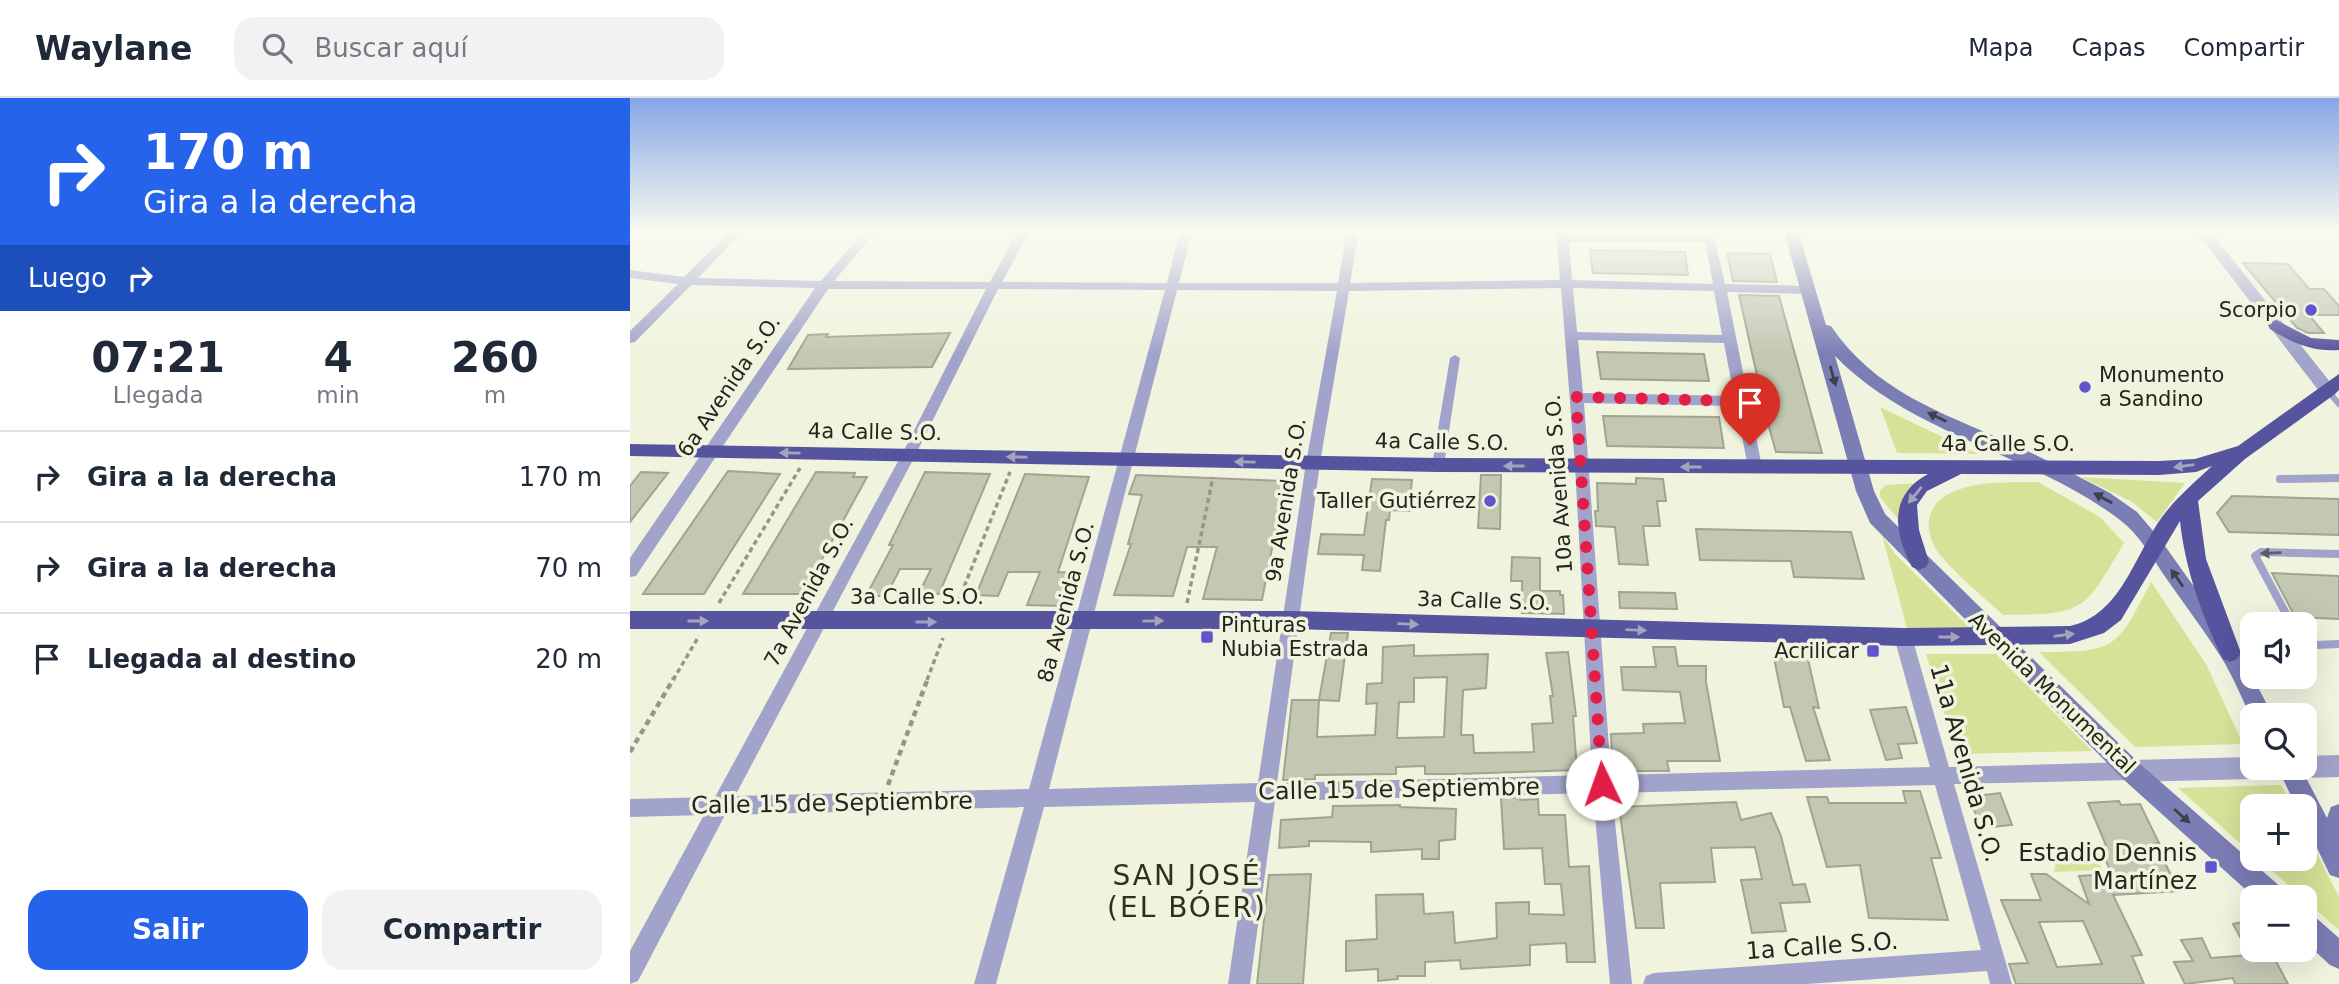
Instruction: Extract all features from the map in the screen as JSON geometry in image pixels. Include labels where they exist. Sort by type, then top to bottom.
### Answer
[{"type":"highway","points":[[2276,325],[2296,339],[2313,345],[2339,345]]},
{"type":"highway","points":[[2249,447],[2335,392]]},
{"type":"highway","name":"4a Calle S.O.","points":[[630,450],[1438,466],[2172,468],[2204,462],[2249,447]]},
{"type":"highway","name":"3a Calle S.O.","points":[[630,620],[1291,620],[1903,637],[2058,637],[2083,632],[2102,624],[2118,607],[2153,544],[2189,499],[2249,447]]},
{"type":"highway","points":[[1919,562],[1906,526],[1906,509],[1910,498],[1929,481],[1975,467]]},
{"type":"highway","points":[[2189,499],[2188,524],[2193,551],[2230,653]]},
{"type":"main road","name":"Avenida Monumental","points":[[1804,272],[1872,510],[1919,562],[2131,771],[2259,885]]},
{"type":"main road","points":[[1814,310],[1827,334],[1848,360],[1880,386],[1917,407],[2043,466],[2113,503],[2130,517],[2153,544],[2230,653],[2255,703]]},
{"type":"main road","points":[[2295,780],[2339,866]]},
{"type":"main road","points":[[2339,815],[2339,840]]},
{"type":"main road","points":[[2317,936],[2339,956]]},
{"type":"street","points":[[630,339],[694,272]]},
{"type":"street","name":"6a Avenida S.O.","points":[[630,571],[835,272]]},
{"type":"street","name":"7a Avenida S.O.","points":[[630,973],[908,456],[1001,272]]},
{"type":"street","name":"8a Avenida S.O.","points":[[985,984],[1084,622],[1175,272]]},
{"type":"street","name":"9a Avenida S.O.","points":[[1239,984],[1313,463],[1346,272]]},
{"type":"street","name":"10a Avenida S.O.","points":[[1564,272],[1582,466],[1602,784],[1621,984]]},
{"type":"street","points":[[1717,272],[1755,467]]},
{"type":"street","points":[[2235,272],[2276,325],[2335,392]]},
{"type":"street","points":[[630,274],[685,281],[824,285],[1565,284],[1809,290]]},
{"type":"street","points":[[1570,336],[1729,339]]},
{"type":"street","points":[[1438,466],[1455,358]]},
{"type":"street","points":[[1576,397],[1741,401]]},
{"type":"street","name":"11a Avenida S.O.","points":[[1903,637],[2001,984]]},
{"type":"street","points":[[2317,767],[2339,766]]},
{"type":"street","name":"Calle 15 de Septiembre","points":[[630,808],[2240,768]]},
{"type":"street","name":"1a Calle S.O.","points":[[1654,984],[1994,960]]},
{"type":"lane","points":[[2280,479],[2339,478]]},
{"type":"lane","points":[[2285,612],[2255,555],[2261,552],[2339,554]]},
{"type":"lane","points":[[2317,645],[2339,644]]},
{"type":"path","points":[[630,752],[809,454]]},
{"type":"path","points":[[882,802],[1016,457]]},
{"type":"path","points":[[1183,621],[1216,461]]},
{"type":"green space","points":[[1880,407],[1978,454],[1897,453]]},
{"type":"green space","points":[[2081,477],[2185,483],[2157,522],[2132,502]]},
{"type":"green space","points":[[2038,482],[2100,517],[2124,543],[2099,584],[2079,605],[2051,613],[2003,615],[1940,555],[1931,539],[1929,520],[1934,506],[1944,496],[1958,490],[1992,483]]},
{"type":"green space","points":[[1919,483],[1905,495],[1901,511],[1902,524],[1880,497],[1880,490],[1886,485]]},
{"type":"green space","points":[[1882,535],[1895,554],[1970,628],[1907,628]]},
{"type":"green space","points":[[2151,582],[2206,664],[2240,738],[2240,744],[2135,747],[2039,652],[2099,648],[2121,634]]},
{"type":"green space","points":[[1926,654],[1996,654],[2092,751],[1956,754]]},
{"type":"green space","points":[[2281,785],[2286,794],[2240,794],[2240,843],[2178,788]]},
{"type":"green space","points":[[2058,848],[2075,848],[2098,859],[2102,870],[2054,872]]},
{"type":"green space","points":[[2317,854],[2339,897],[2339,930],[2317,910],[2317,885],[2288,885],[2273,871],[2317,871]]},
{"type":"building","points":[[1688,272],[1688,275],[1593,273]]},
{"type":"building","points":[[1731,272],[1775,272],[1777,282],[1733,281]]},
{"type":"building","name":"Scorpio","points":[[2251,272],[2295,272],[2309,289],[2324,289],[2339,306],[2339,315],[2309,315],[2324,333],[2308,333],[2297,328]]},
{"type":"building","points":[[1739,295],[1779,296],[1822,453],[1776,452]]},
{"type":"building","points":[[950,333],[932,367],[788,369],[808,335],[828,334],[826,337]]},
{"type":"building","points":[[1597,352],[1704,354],[1709,381],[1601,379]]},
{"type":"building","points":[[1603,416],[1719,417],[1724,448],[1607,446]]},
{"type":"building","points":[[728,471],[780,474],[704,594],[643,594]]},
{"type":"building","points":[[641,472],[668,473],[630,522],[630,486]]},
{"type":"building","points":[[816,472],[855,473],[853,477],[867,477],[803,594],[743,594]]},
{"type":"building","points":[[925,472],[990,474],[939,594],[919,593],[931,569],[900,569],[886,596],[866,596],[893,545],[889,545]]},
{"type":"building","points":[[1025,474],[1089,477],[1058,572],[1074,573],[1062,606],[1027,605],[1040,572],[1008,572],[998,596],[976,595]]},
{"type":"building","points":[[1136,475],[1285,481],[1262,600],[1203,599],[1217,547],[1187,547],[1173,596],[1114,595],[1131,544],[1128,544],[1142,495],[1129,494]]},
{"type":"building","name":"Taller Gutiérrez","points":[[1481,475],[1501,475],[1500,529],[1478,528]]},
{"type":"building","points":[[1636,478],[1663,479],[1666,501],[1657,501],[1660,526],[1643,526],[1648,565],[1619,564],[1615,527],[1596,526],[1597,483],[1636,484]]},
{"type":"building","points":[[1372,479],[1412,480],[1409,511],[1390,510],[1389,520],[1386,520],[1380,571],[1362,570],[1364,555],[1318,554],[1321,534],[1364,535]]},
{"type":"building","points":[[2232,496],[2339,499],[2339,535],[2229,532],[2217,513]]},
{"type":"building","points":[[1696,529],[1851,532],[1864,579],[1794,577],[1791,561],[1700,560]]},
{"type":"building","points":[[1512,557],[1540,558],[1540,591],[1560,591],[1560,595],[1563,595],[1564,614],[1522,613],[1522,581],[1511,581]]},
{"type":"building","points":[[2272,573],[2339,576],[2339,619],[2317,618],[2317,612],[2292,612]]},
{"type":"building","points":[[1619,592],[1675,593],[1677,609],[1620,608]]},
{"type":"building","points":[[1331,633],[1348,633],[1339,701],[1319,700]]},
{"type":"building","points":[[1414,645],[1414,656],[1488,654],[1486,688],[1463,690],[1461,735],[1473,735],[1474,753],[1534,752],[1532,724],[1553,723],[1550,696],[1553,696],[1546,653],[1568,652],[1576,716],[1573,716],[1577,770],[1425,774],[1425,766],[1396,767],[1396,774],[1315,775],[1315,779],[1283,780],[1292,700],[1319,700],[1317,737],[1375,735],[1377,703],[1366,704],[1367,684],[1382,683],[1383,647]],"holes":[[[1447,677],[1444,737],[1397,738],[1399,702],[1414,702],[1414,678]]]},
{"type":"building","points":[[1653,647],[1675,647],[1678,666],[1706,666],[1706,682],[1720,761],[1667,761],[1669,771],[1613,771],[1611,734],[1644,733],[1643,724],[1685,723],[1680,692],[1623,690],[1621,667],[1656,667]]},
{"type":"building","points":[[1774,658],[1808,659],[1819,708],[1813,707],[1830,760],[1806,761],[1790,707],[1784,707]]},
{"type":"building","points":[[1906,707],[1917,743],[1898,744],[1902,758],[1886,760],[1870,710]]},
{"type":"building","points":[[1903,791],[1920,791],[1941,858],[1931,858],[1948,920],[1869,918],[1860,865],[1827,867],[1807,797],[1827,797],[1829,803],[1906,803]]},
{"type":"building","points":[[2000,793],[2012,825],[1982,828],[1968,797]]},
{"type":"building","points":[[1520,797],[1520,800],[1538,799],[1539,815],[1565,815],[1569,867],[1589,866],[1595,962],[1567,962],[1566,943],[1530,945],[1530,965],[1461,969],[1460,960],[1425,962],[1425,976],[1397,976],[1398,979],[1378,981],[1378,969],[1346,971],[1346,941],[1377,939],[1376,895],[1423,894],[1424,914],[1453,912],[1455,943],[1497,938],[1496,903],[1529,902],[1529,914],[1564,915],[1561,884],[1545,884],[1542,848],[1504,849],[1501,798]]},
{"type":"building","points":[[2119,801],[2121,805],[2140,804],[2159,843],[2155,843],[2179,891],[2113,895],[2142,955],[2132,956],[2144,984],[2016,984],[2009,964],[2028,963],[2001,900],[2041,900],[2031,874],[2046,874],[2089,904],[2079,876],[2112,874],[2099,846],[2106,845],[2088,803]],"holes":[[[2083,921],[2102,964],[2057,967],[2039,922]]]},
{"type":"building","points":[[1736,802],[1741,820],[1771,813],[1781,836],[1793,885],[1805,884],[1810,902],[1780,903],[1786,931],[1752,933],[1741,880],[1762,879],[1755,847],[1711,848],[1715,882],[1660,883],[1664,928],[1636,928],[1619,807]]},
{"type":"building","points":[[1400,805],[1456,809],[1455,839],[1439,841],[1439,859],[1422,859],[1422,849],[1371,852],[1371,842],[1309,841],[1309,846],[1279,848],[1281,820],[1332,817],[1333,806]]},
{"type":"building","points":[[1311,874],[1303,984],[1257,984],[1269,875]]},
{"type":"building","points":[[2240,923],[2240,937],[2233,924]]},
{"type":"building","points":[[2202,938],[2211,958],[2240,956],[2240,962],[2276,962],[2288,984],[2235,984],[2233,978],[2185,984],[2174,962],[2193,961],[2181,940]]},
{"type":"place","name":"Scorpio","points":[[2311,310]]},
{"type":"place","name":"Monumento a Sandino","points":[[2085,387]]},
{"type":"place","name":"Taller Gutiérrez","points":[[1490,501]]},
{"type":"place","name":"Pinturas Nubia Estrada","points":[[1207,637]]},
{"type":"place","name":"Acrilicar","points":[[1873,651]]},
{"type":"place","name":"Estadio Dennis Martínez","points":[[2211,867]]},
{"type":"district","name":"SAN JOSÉ (EL BÓER)","points":[[1187,891]]},
{"type":"route","points":[[1602,784],[1576,397],[1741,401],[1750,445]]}]
